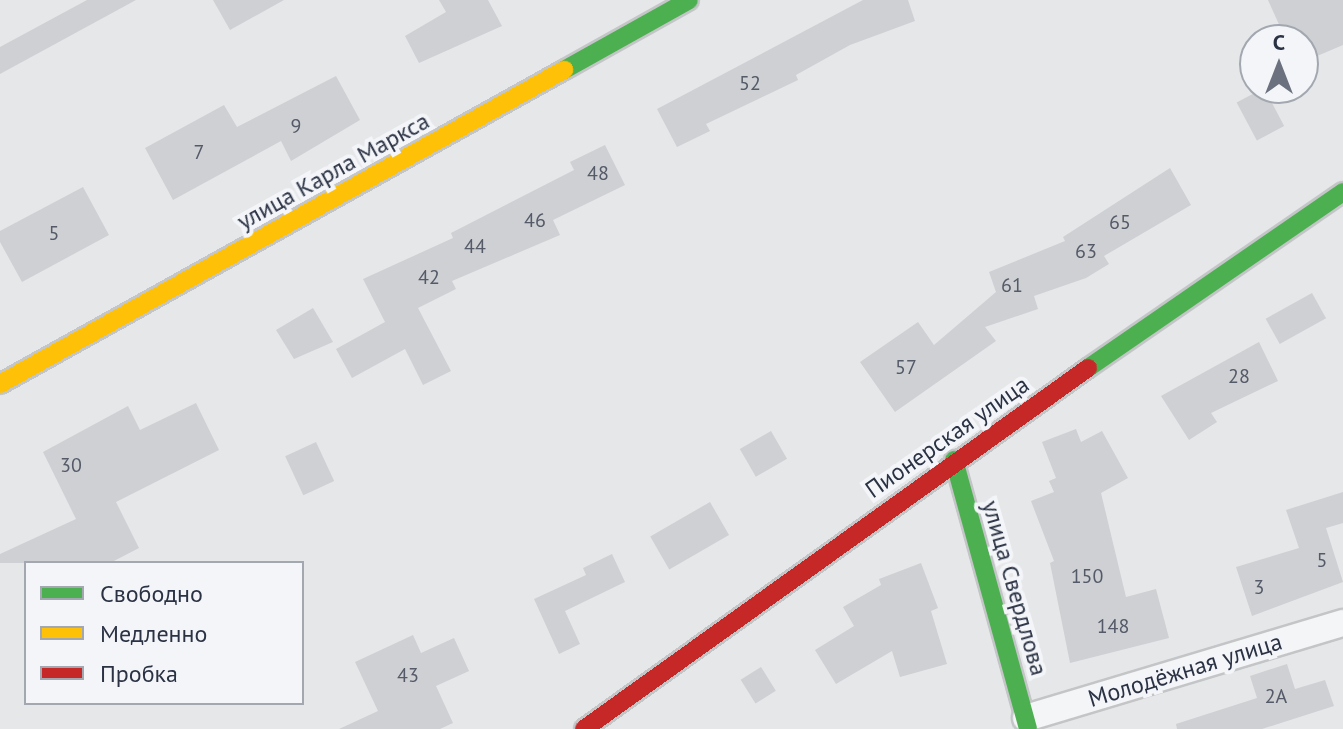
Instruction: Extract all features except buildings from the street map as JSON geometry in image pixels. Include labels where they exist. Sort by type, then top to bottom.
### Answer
[{"type":"street","name":"улица Карла Маркса","points":[[0,384],[689,0]]},
{"type":"street","name":"Пионерская улица","points":[[584,729],[954,460],[1343,192]]},
{"type":"street","name":"улица Свердлова","points":[[954,460],[1027,723]]},
{"type":"street","name":"Молодёжная улица","points":[[1027,723],[1343,623]]},
{"type":"traffic: fast","points":[[564,70],[689,0]]},
{"type":"traffic: fast","points":[[1088,368],[1343,192]]},
{"type":"traffic: fast","points":[[954,460],[1028,729]]},
{"type":"traffic: slow","points":[[0,384],[564,70]]},
{"type":"traffic: jam","points":[[584,729],[1088,368]]}]
